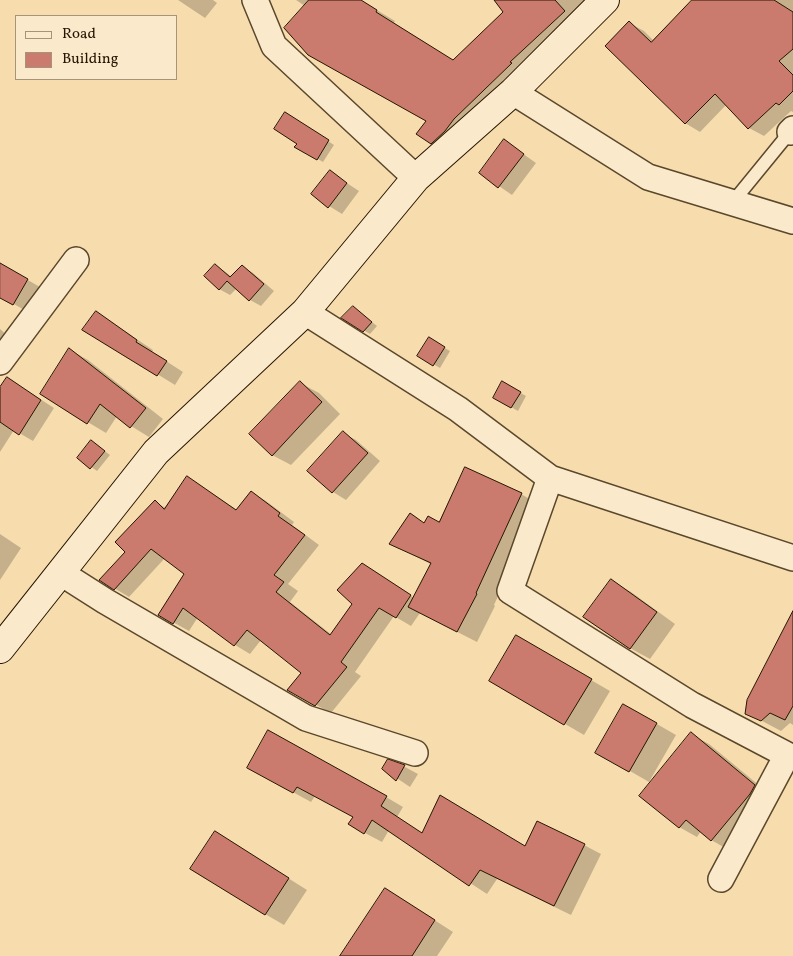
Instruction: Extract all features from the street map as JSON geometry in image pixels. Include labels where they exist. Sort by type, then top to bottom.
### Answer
[{"type":"street","points":[[255,0],[274,46],[416,178]]},
{"type":"street","points":[[0,649],[156,452],[306,312],[416,178],[513,92],[605,0]]},
{"type":"street","points":[[513,92],[648,177],[793,221]]},
{"type":"street","points":[[0,362],[76,260]]},
{"type":"street","points":[[306,312],[458,410],[550,478],[793,558]]},
{"type":"street","points":[[550,478],[510,592],[692,705],[790,756],[721,879]]},
{"type":"street","points":[[61,574],[306,718],[415,752]]},
{"type":"lane","points":[[732,203],[792,130]]},
{"type":"building","points":[[309,0],[361,0],[377,10],[376,12],[453,60],[503,12],[494,0],[555,0],[565,11],[510,62],[512,63],[431,144],[416,134],[426,121],[308,55],[284,28]]},
{"type":"building","points":[[692,0],[774,0],[793,12],[793,49],[779,61],[793,75],[793,91],[779,105],[776,103],[748,129],[715,94],[685,124],[605,46],[629,21],[651,42]]},
{"type":"building","points":[[285,112],[329,140],[317,160],[294,147],[297,144],[274,129]]},
{"type":"building","points":[[504,139],[524,154],[498,188],[479,173]]},
{"type":"building","points":[[330,170],[347,183],[328,208],[311,194]]},
{"type":"building","points":[[0,263],[28,279],[13,305],[0,298]]},
{"type":"building","points":[[215,264],[230,277],[242,265],[264,284],[249,301],[227,281],[219,290],[204,276]]},
{"type":"building","points":[[353,306],[372,322],[363,332],[341,318]]},
{"type":"building","points":[[96,311],[137,340],[136,342],[167,361],[157,376],[82,330]]},
{"type":"building","points":[[429,337],[445,347],[433,366],[417,356]]},
{"type":"building","points":[[69,348],[146,408],[130,428],[100,404],[87,424],[40,394]]},
{"type":"building","points":[[7,377],[41,400],[19,435],[0,422],[0,387]]},
{"type":"building","points":[[300,381],[322,402],[272,456],[249,434]]},
{"type":"building","points":[[502,381],[521,392],[511,408],[493,398]]},
{"type":"building","points":[[343,431],[368,453],[332,493],[307,471]]},
{"type":"building","points":[[91,440],[105,451],[90,469],[77,458]]},
{"type":"building","points":[[465,467],[522,493],[477,594],[457,632],[408,607],[431,563],[389,544],[410,513],[424,523],[428,516],[439,522]]},
{"type":"building","points":[[187,476],[236,510],[251,491],[280,513],[278,516],[305,535],[274,575],[284,582],[276,592],[330,635],[352,604],[337,590],[362,563],[411,595],[396,618],[379,608],[341,662],[347,667],[315,706],[287,690],[301,673],[247,630],[234,646],[183,608],[173,624],[158,615],[184,574],[151,549],[114,590],[99,580],[125,552],[115,542],[155,500],[164,509]]},
{"type":"building","points":[[611,579],[657,612],[630,649],[583,617]]},
{"type":"building","points":[[793,611],[793,706],[785,720],[770,713],[761,721],[745,714],[747,700]]},
{"type":"building","points":[[516,635],[592,679],[564,725],[489,681]]},
{"type":"building","points":[[623,704],[657,723],[629,772],[595,753]]},
{"type":"building","points":[[268,730],[387,796],[381,806],[422,833],[440,795],[525,846],[537,821],[585,844],[554,906],[480,870],[469,886],[372,820],[364,834],[348,824],[353,817],[297,787],[293,793],[247,768]]},
{"type":"building","points":[[691,732],[755,785],[750,794],[711,841],[686,820],[679,828],[639,796]]},
{"type":"building","points":[[388,759],[405,765],[396,781],[382,769]]},
{"type":"building","points":[[215,831],[289,878],[265,915],[190,869]]},
{"type":"building","points":[[385,888],[435,920],[412,956],[340,956]]}]
